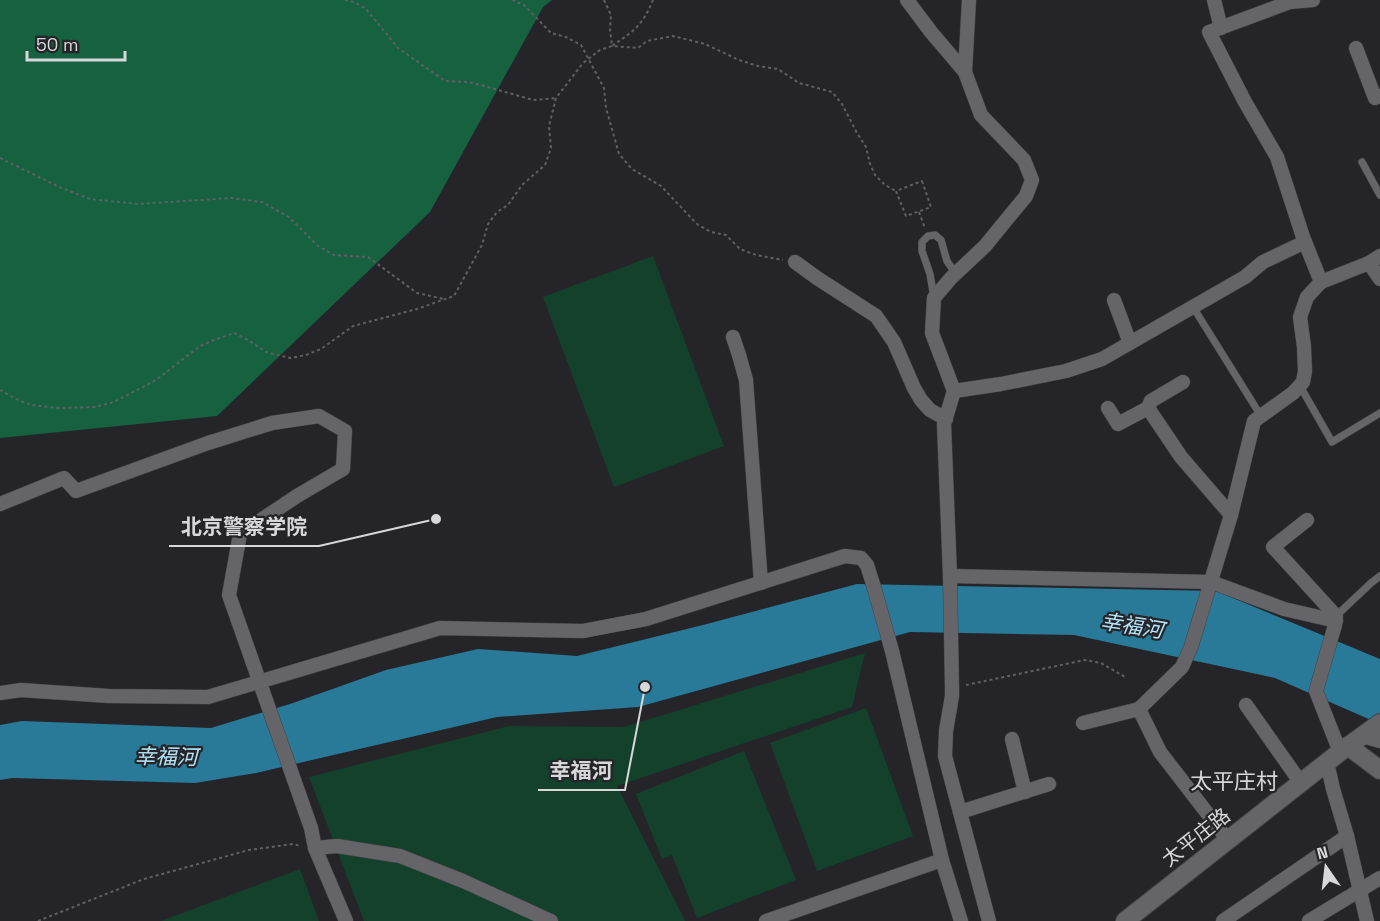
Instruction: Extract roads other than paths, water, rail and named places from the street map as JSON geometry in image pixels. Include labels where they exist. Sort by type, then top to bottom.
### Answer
[{"type":"street","points":[[907,0],[965,72],[981,115],[1024,160],[1032,180],[1026,196],[985,246],[934,298],[932,333],[954,391],[944,424],[952,640],[952,696],[946,731],[945,756],[989,921]]},
{"type":"street","points":[[965,72],[969,0]]},
{"type":"street","points":[[1214,0],[1221,28]]},
{"type":"street","points":[[1313,0],[1290,2],[1209,32],[1277,158],[1321,282]]},
{"type":"street","points":[[1356,48],[1375,98],[1380,96]]},
{"type":"street","points":[[954,391],[1066,371],[1102,359],[1245,277],[1263,262],[1305,242]]},
{"type":"street","points":[[1083,723],[1139,709],[1182,667],[1191,647],[1231,515],[1254,421],[1293,393],[1303,382],[1305,371],[1300,316],[1307,297],[1321,282],[1374,260],[1380,279]]},
{"type":"street","points":[[795,262],[876,316],[894,342],[921,400],[930,410],[946,418]]},
{"type":"street","points":[[1114,300],[1130,343]]},
{"type":"street","points":[[733,337],[746,380],[760,583]]},
{"type":"street","points":[[1108,408],[1118,424],[1148,408],[1151,401],[1184,382]]},
{"type":"street","points":[[1148,408],[1181,457],[1231,515]]},
{"type":"street","points":[[0,504],[64,478],[76,491],[208,443],[272,423],[319,416],[345,431],[343,469],[240,534],[229,595],[311,828],[315,848],[346,921]]},
{"type":"street","points":[[1306,520],[1273,547],[1336,621]]},
{"type":"street","points":[[0,693],[21,690],[109,696],[208,697],[440,628],[583,631],[646,619],[845,556],[861,558],[867,566],[892,651],[942,860],[961,921]]},
{"type":"street","points":[[950,579],[1209,588],[1336,621]]},
{"type":"street","points":[[1336,621],[1316,691],[1380,770]]},
{"type":"street","points":[[1246,705],[1301,783]]},
{"type":"street","points":[[1139,709],[1160,752],[1228,840]]},
{"type":"street","points":[[1012,739],[1024,792]]},
{"type":"street","points":[[1358,741],[1333,789],[1347,836],[1367,921]]},
{"type":"street","name":"太平庄路","points":[[1125,921],[1358,741]]},
{"type":"street","points":[[960,812],[1049,784]]},
{"type":"street","points":[[1223,921],[1240,916],[1347,836]]},
{"type":"street","points":[[315,848],[337,846],[400,856],[463,880],[551,921]]},
{"type":"street","points":[[766,921],[942,860]]},
{"type":"street","points":[[1309,921],[1380,878]]},
{"type":"lane","points":[[1362,162],[1380,195]]},
{"type":"lane","points":[[934,298],[930,274],[922,251],[922,242],[928,236],[935,235],[941,240],[947,261],[956,274]]},
{"type":"lane","points":[[1193,307],[1262,416]]},
{"type":"lane","points":[[1300,386],[1332,442],[1380,413]]},
{"type":"lane","points":[[1336,621],[1380,576]]},
{"type":"water","points":[[857,584],[1216,591],[1380,659],[1380,724],[1275,678],[1074,635],[910,632],[638,707],[497,717],[256,773],[195,783],[12,778],[0,780],[0,725],[22,721],[211,728],[293,703],[386,670],[478,649],[577,656]]},
{"type":"place","name":"北京警察学院","points":[[436,519]]},
{"type":"place","name":"幸福河","points":[[645,687]]},
{"type":"district","name":"太平庄村","points":[[1234,781]]}]
